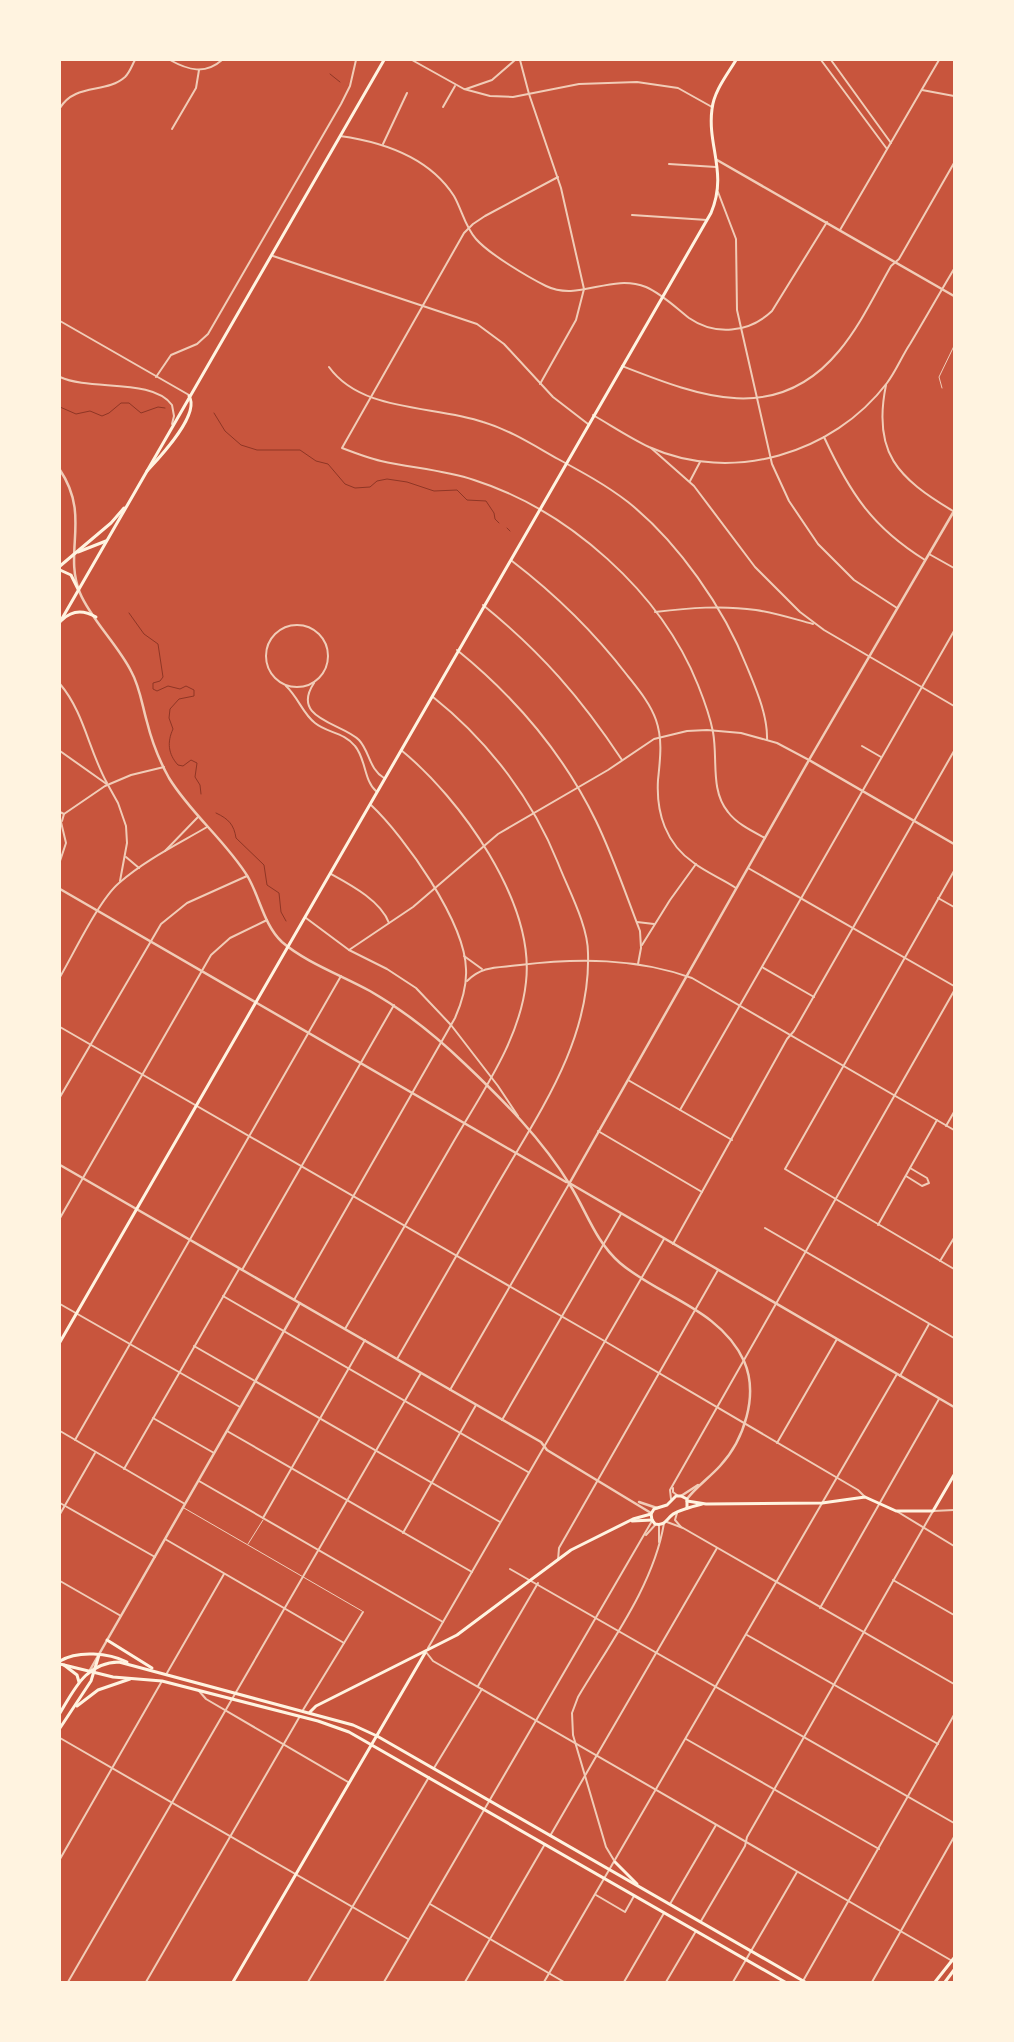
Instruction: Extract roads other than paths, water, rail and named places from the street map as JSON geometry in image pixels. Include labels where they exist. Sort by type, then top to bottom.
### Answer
[{"type":"main road","points":[[60,622],[172,424],[384,60]]},
{"type":"main road","points":[[60,1342],[538,509],[707,220],[718,191],[718,168],[712,107],[718,90],[736,60]]},
{"type":"main road","points":[[143,476],[172,443],[187,418],[192,406],[189,396]]},
{"type":"main road","points":[[61,564],[75,554],[125,508]]},
{"type":"main road","points":[[75,554],[106,541]]},
{"type":"main road","points":[[60,570],[71,575],[78,590]]},
{"type":"main road","points":[[60,622],[70,614],[77,612],[96,617]]},
{"type":"main road","points":[[310,1712],[316,1706],[426,1652],[472,1626],[573,1549],[651,1513],[657,1508],[664,1507],[671,1499],[680,1496],[687,1500],[706,1504],[822,1503],[865,1497],[896,1510],[933,1511],[954,1475]]},
{"type":"main road","points":[[686,1509],[687,1500]]},
{"type":"main road","points":[[627,1523],[652,1520],[658,1524],[665,1523],[671,1516],[677,1513],[706,1504]]},
{"type":"main road","points":[[651,1513],[652,1520]]},
{"type":"main road","points":[[107,1640],[157,1671]]},
{"type":"main road","points":[[232,1982],[426,1652]]},
{"type":"main road","points":[[60,1728],[94,1672],[99,1655]]},
{"type":"main road","points":[[61,1663],[65,1658],[99,1655],[116,1657],[132,1664],[353,1725],[377,1736],[434,1768],[804,1981]]},
{"type":"main road","points":[[60,1713],[79,1683],[90,1670],[114,1662],[132,1664]]},
{"type":"main road","points":[[61,1663],[113,1677],[162,1681],[300,1716],[339,1728],[372,1744],[785,1982]]},
{"type":"main road","points":[[61,1663],[77,1675],[79,1683]]},
{"type":"main road","points":[[69,1714],[87,1696],[98,1690],[136,1678]]},
{"type":"main road","points":[[615,1862],[644,1889]]},
{"type":"main road","points":[[935,1982],[953,1960]]},
{"type":"main road","points":[[945,1982],[954,1970]]},
{"type":"street","points":[[60,108],[72,94],[119,81],[127,74],[135,60]]},
{"type":"street","points":[[170,60],[184,68],[199,70],[212,67],[222,60]]},
{"type":"street","points":[[156,377],[169,357],[197,344],[208,334],[341,104],[350,86],[356,60]]},
{"type":"street","points":[[412,60],[464,89],[498,97],[529,94],[579,84],[637,82],[678,88],[712,107]]},
{"type":"street","points":[[464,89],[474,88],[492,80],[515,60]]},
{"type":"street","points":[[520,60],[529,94],[558,177],[584,289],[576,320],[540,384]]},
{"type":"street","points":[[821,60],[887,149]]},
{"type":"street","points":[[831,60],[891,143]]},
{"type":"street","points":[[840,230],[939,60]]},
{"type":"street","points":[[172,129],[196,88],[199,70]]},
{"type":"street","points":[[443,107],[456,85]]},
{"type":"street","points":[[922,90],[954,96]]},
{"type":"street","points":[[848,97],[854,92]]},
{"type":"street","points":[[383,144],[407,93]]},
{"type":"street","points":[[340,136],[383,144],[412,158],[441,180],[456,200],[469,228],[484,247],[544,285],[563,291],[584,289],[606,283],[626,282],[646,287],[702,325],[724,330],[741,328],[761,320],[776,306],[827,222]]},
{"type":"street","points":[[717,160],[954,296]]},
{"type":"street","points":[[622,366],[710,397],[757,398],[795,386],[829,362],[847,340],[896,262],[954,163]]},
{"type":"street","points":[[669,164],[718,168]]},
{"type":"street","points":[[558,177],[484,216],[469,228],[422,305],[342,448],[382,461],[472,479],[500,490],[538,509],[569,528],[596,550],[627,579],[655,612],[688,663],[700,689],[713,730],[717,786],[721,802],[736,820],[765,838]]},
{"type":"street","points":[[718,191],[736,239],[736,298],[757,398],[771,458],[789,501],[818,544],[854,580],[897,608]]},
{"type":"street","points":[[632,215],[707,220]]},
{"type":"street","points":[[270,255],[468,320],[488,330],[504,344],[540,384],[565,407],[588,424]]},
{"type":"street","points":[[650,447],[701,461],[736,462],[771,458],[798,450],[824,437],[855,416],[887,382],[954,269]]},
{"type":"street","points":[[60,321],[189,396]]},
{"type":"street","points":[[329,367],[340,379],[370,396],[483,422],[514,434],[616,493],[653,525],[678,552],[716,607],[732,634],[754,682],[762,709],[767,740]]},
{"type":"street","points":[[60,377],[82,384],[135,388],[158,394],[172,405],[174,416],[172,424]]},
{"type":"street","points":[[450,1390],[809,760],[954,511],[913,486],[892,458],[885,440],[882,423],[882,403],[887,382]]},
{"type":"street","points":[[594,415],[650,447],[690,482],[717,514],[755,567],[814,624],[954,706]]},
{"type":"street","points":[[824,437],[846,483],[864,510],[892,538],[925,560]]},
{"type":"street","points":[[690,482],[701,461]]},
{"type":"street","points":[[60,470],[71,490],[76,508],[75,554],[78,590],[123,657],[136,680],[151,737],[164,767],[198,816],[247,876],[268,920],[278,936],[287,946],[394,1006],[442,1042],[518,1116]]},
{"type":"street","points":[[929,554],[954,568]]},
{"type":"street","points":[[510,559],[556,597],[604,647],[646,702],[656,720],[659,736],[657,793],[661,817],[675,846],[696,864],[736,888]]},
{"type":"street","points":[[483,606],[529,644],[556,671],[582,702],[622,760]]},
{"type":"street","points":[[655,612],[716,607],[758,610],[814,624]]},
{"type":"street","points":[[796,620],[800,612]]},
{"type":"street","points":[[376,791],[371,785],[364,761],[356,747],[342,735],[313,722],[297,697],[270,672],[266,652],[275,634],[293,625],[313,629],[319,633],[326,644],[327,665],[308,697],[314,713],[321,720],[356,737],[365,747],[375,771],[384,778]]},
{"type":"street","points":[[680,1110],[954,631]]},
{"type":"street","points":[[457,650],[494,681],[528,717],[550,744],[578,787],[602,834],[640,931],[641,948],[638,964]]},
{"type":"street","points":[[285,684],[302,687],[316,681]]},
{"type":"street","points":[[60,684],[79,715],[89,745],[118,804],[126,826],[126,857],[120,882]]},
{"type":"street","points":[[397,1359],[559,1076],[576,1036],[586,990],[588,960],[587,941],[580,920],[554,854],[533,812],[491,752],[455,716],[431,696]]},
{"type":"street","points":[[349,950],[435,888],[483,845],[533,812],[578,787],[659,736],[687,731],[713,730],[741,733],[767,740],[809,760],[954,844]]},
{"type":"street","points":[[862,746],[881,757]]},
{"type":"street","points":[[346,1329],[491,1076],[520,1014],[525,987],[527,964],[521,930],[513,904],[500,875],[483,845],[442,791],[400,750]]},
{"type":"street","points":[[60,751],[108,785]]},
{"type":"street","points":[[673,1244],[954,751]]},
{"type":"street","points":[[60,861],[66,843],[61,822],[64,819],[64,814],[108,785],[131,775],[164,767]]},
{"type":"street","points":[[294,1300],[442,1042],[462,999],[466,982],[464,956],[435,888],[407,846],[369,804]]},
{"type":"street","points":[[60,812],[64,814]]},
{"type":"street","points":[[163,852],[198,816]]},
{"type":"street","points":[[60,978],[98,911],[120,882],[163,852],[207,827]]},
{"type":"street","points":[[126,857],[140,869]]},
{"type":"street","points":[[641,948],[654,924],[696,864]]},
{"type":"street","points":[[748,868],[954,986]]},
{"type":"street","points":[[954,870],[785,1170],[954,1269]]},
{"type":"street","points":[[329,873],[371,902],[389,923]]},
{"type":"street","points":[[60,1098],[160,924],[175,910],[247,876]]},
{"type":"street","points":[[60,889],[954,1407]]},
{"type":"street","points":[[938,898],[954,907]]},
{"type":"street","points":[[304,916],[349,950],[387,969],[416,988],[451,1025],[491,1076],[518,1116],[569,1184],[585,1217],[603,1244],[620,1262],[641,1278],[695,1309],[723,1331],[744,1362],[750,1392],[744,1424],[726,1459],[701,1483],[687,1500]]},
{"type":"street","points":[[60,1218],[211,955],[222,944],[268,920]]},
{"type":"street","points":[[636,922],[654,924]]},
{"type":"street","points":[[464,956],[482,969]]},
{"type":"street","points":[[466,982],[482,969],[588,960],[638,964],[686,976],[954,1130]]},
{"type":"street","points":[[762,967],[814,997]]},
{"type":"street","points":[[75,1440],[341,976]]},
{"type":"street","points":[[671,1499],[670,1492],[673,1486],[954,991]]},
{"type":"street","points":[[124,1469],[223,1296],[241,1269],[394,1006]]},
{"type":"street","points":[[60,1027],[562,1316],[858,1490],[865,1497]]},
{"type":"street","points":[[628,1080],[732,1140]]},
{"type":"street","points":[[946,1126],[954,1112]]},
{"type":"street","points":[[878,1224],[937,1120]]},
{"type":"street","points":[[598,1131],[703,1192]]},
{"type":"street","points":[[60,1165],[502,1420],[632,1499],[651,1513]]},
{"type":"street","points":[[905,1176],[922,1186],[928,1184],[927,1178],[910,1168]]},
{"type":"street","points":[[502,1420],[621,1214]]},
{"type":"street","points":[[765,1228],[954,1338]]},
{"type":"street","points":[[940,1261],[954,1238]]},
{"type":"street","points":[[664,1239],[426,1652],[433,1661],[953,1960]]},
{"type":"street","points":[[558,1560],[558,1548],[718,1270]]},
{"type":"street","points":[[223,1296],[528,1472]]},
{"type":"street","points":[[90,1670],[300,1303]]},
{"type":"street","points":[[60,1304],[240,1407]]},
{"type":"street","points":[[544,1982],[822,1503],[929,1324]]},
{"type":"street","points":[[777,1443],[837,1339]]},
{"type":"street","points":[[263,1518],[365,1340]]},
{"type":"street","points":[[194,1346],[500,1522]]},
{"type":"street","points":[[68,1982],[421,1373]]},
{"type":"street","points":[[820,1608],[939,1399]]},
{"type":"street","points":[[403,1533],[476,1405]]},
{"type":"street","points":[[153,1418],[214,1453]]},
{"type":"street","points":[[227,1431],[472,1572]]},
{"type":"street","points":[[60,1432],[184,1506]]},
{"type":"street","points":[[60,1514],[96,1452]]},
{"type":"street","points":[[198,1481],[443,1622]]},
{"type":"street","points":[[673,1486],[673,1492],[680,1496],[701,1483]]},
{"type":"street","points":[[632,1499],[657,1508]]},
{"type":"street","points":[[60,1503],[155,1557]]},
{"type":"street","points":[[896,1510],[954,1546]]},
{"type":"street","points":[[701,1922],[774,1789],[933,1511],[954,1510]]},
{"type":"street","points":[[677,1513],[676,1520],[683,1528]]},
{"type":"street","points":[[384,1982],[644,1537],[652,1520]]},
{"type":"street","points":[[615,1862],[606,1847],[575,1743],[571,1723],[574,1704],[640,1590],[663,1536],[665,1523],[683,1528],[954,1684]]},
{"type":"street","points":[[658,1524],[658,1544]]},
{"type":"street","points":[[644,1537],[658,1524]]},
{"type":"street","points":[[165,1539],[344,1643]]},
{"type":"street","points":[[550,1836],[717,1548]]},
{"type":"street","points":[[510,1569],[538,1583],[954,1823]]},
{"type":"street","points":[[167,1673],[224,1574]]},
{"type":"street","points":[[894,1580],[954,1615]]},
{"type":"street","points":[[60,1581],[121,1616]]},
{"type":"street","points":[[478,1686],[538,1583]]},
{"type":"street","points":[[303,1710],[363,1612]]},
{"type":"street","points":[[747,1635],[938,1744]]},
{"type":"street","points":[[60,1859],[162,1681]]},
{"type":"street","points":[[434,1768],[482,1689]]},
{"type":"street","points":[[197,1690],[206,1699],[350,1782]]},
{"type":"street","points":[[804,1981],[954,1715]]},
{"type":"street","points":[[146,1982],[300,1716]]},
{"type":"street","points":[[60,1738],[409,1940]]},
{"type":"street","points":[[686,1739],[879,1849]]},
{"type":"street","points":[[308,1982],[429,1777]]},
{"type":"street","points":[[670,1904],[716,1825]]},
{"type":"street","points":[[872,1982],[954,1837]]},
{"type":"street","points":[[464,1982],[545,1844]]},
{"type":"street","points":[[733,1982],[797,1872]]},
{"type":"street","points":[[596,1894],[625,1912],[634,1896]]},
{"type":"street","points":[[430,1904],[564,1982]]},
{"type":"street","points":[[624,1982],[664,1913]]},
{"type":"street","points":[[666,1982],[696,1931]]},
{"type":"lane","points":[[942,388],[939,377],[954,346]]},
{"type":"lane","points":[[184,1506],[363,1612]]},
{"type":"lane","points":[[248,1545],[263,1518]]},
{"type":"waterway","points":[[330,74],[340,82]]},
{"type":"waterway","points":[[60,407],[76,414],[90,411],[102,416],[121,403],[129,403],[141,413],[158,407],[165,408]]},
{"type":"waterway","points":[[214,413],[225,431],[241,445],[257,450],[300,450],[316,461],[328,464],[345,484],[355,488],[370,487],[377,481],[387,479],[407,482],[434,491],[457,490],[467,500],[486,501],[499,523]]},
{"type":"waterway","points":[[507,528],[510,531]]},
{"type":"waterway","points":[[129,613],[144,634],[158,644],[163,677],[160,681],[153,683],[153,689],[157,691],[168,686],[180,689],[186,686],[194,690],[194,696],[179,699],[170,709],[169,718],[173,729],[170,739],[170,752],[178,765],[183,766],[191,760],[197,763],[195,777],[200,785],[201,794]]},
{"type":"waterway","points":[[216,813],[230,823],[236,838],[264,865],[267,885],[279,893],[281,912],[286,921]]}]
